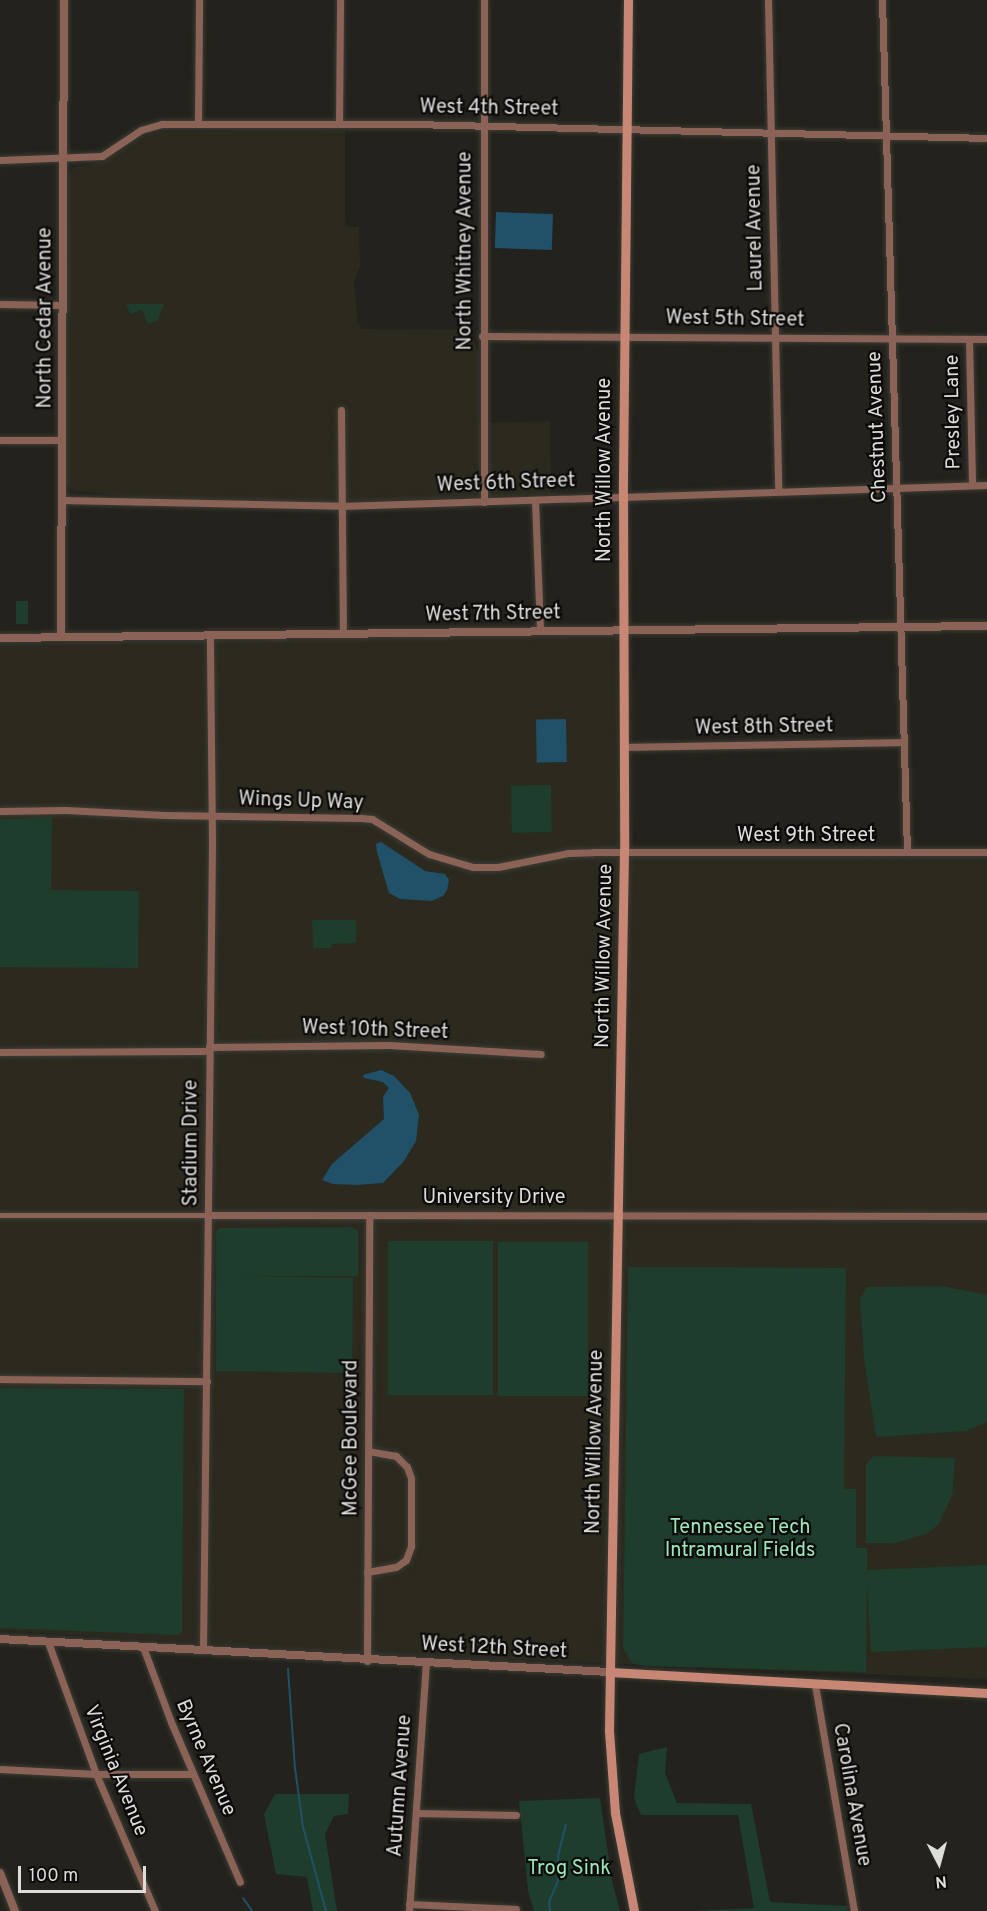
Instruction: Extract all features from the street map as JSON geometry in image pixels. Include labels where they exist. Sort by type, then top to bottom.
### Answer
[{"type":"main road","name":"North Willow Avenue","points":[[628,0],[623,495],[624,852],[609,1731],[615,1813],[634,1911]]},
{"type":"main road","name":"West 12th Street","points":[[610,1672],[987,1693]]},
{"type":"street","name":"North Cedar Avenue","points":[[61,637],[64,0]]},
{"type":"street","points":[[198,124],[199,0]]},
{"type":"street","points":[[339,124],[340,0]]},
{"type":"street","name":"North Whitney Avenue","points":[[484,0],[482,336],[484,502]]},
{"type":"street","name":"Laurel Avenue","points":[[768,0],[778,491]]},
{"type":"street","name":"Chestnut Avenue","points":[[882,0],[907,852]]},
{"type":"street","name":"West 4th Street","points":[[0,160],[102,156],[141,130],[162,124],[627,127],[771,134],[987,138]]},
{"type":"street","points":[[0,304],[62,305]]},
{"type":"street","name":"West 5th Street","points":[[482,336],[625,335],[987,339]]},
{"type":"street","name":"Presley Lane","points":[[969,339],[972,485]]},
{"type":"street","points":[[341,410],[343,634]]},
{"type":"street","points":[[0,440],[62,440]]},
{"type":"street","name":"West 6th Street","points":[[62,500],[341,506],[623,495],[987,485]]},
{"type":"street","points":[[535,500],[540,631]]},
{"type":"street","name":"West 7th Street","points":[[0,638],[987,626]]},
{"type":"street","name":"Stadium Drive","points":[[203,1650],[208,1215],[206,1049],[212,816],[210,635]]},
{"type":"street","name":"West 8th Street","points":[[624,747],[904,742]]},
{"type":"street","name":"Wings Up Way","points":[[0,812],[66,810],[372,819],[429,854],[473,867],[520,864],[568,853],[624,852]]},
{"type":"street","name":"West 9th Street","points":[[624,852],[987,852]]},
{"type":"street","name":"West 10th Street","points":[[0,1052],[388,1045],[541,1054]]},
{"type":"street","name":"University Drive","points":[[0,1215],[987,1216]]},
{"type":"street","name":"McGee Boulevard","points":[[367,1660],[369,1215]]},
{"type":"street","points":[[0,1379],[207,1381]]},
{"type":"street","points":[[367,1572],[396,1567],[406,1560],[411,1546],[411,1478],[407,1467],[396,1456],[368,1451]]},
{"type":"street","name":"West 12th Street","points":[[0,1639],[426,1664],[610,1672]]},
{"type":"street","name":"Virginia Avenue","points":[[48,1642],[96,1774],[155,1911]]},
{"type":"street","name":"Byrne Avenue","points":[[143,1647],[193,1774],[240,1882]]},
{"type":"street","name":"Autumn Avenue","points":[[409,1908],[426,1664]]},
{"type":"street","name":"Carolina Avenue","points":[[815,1685],[854,1911]]},
{"type":"street","points":[[0,1769],[96,1774],[193,1774]]},
{"type":"street","points":[[416,1813],[516,1815]]},
{"type":"street","points":[[0,1873],[15,1911]]},
{"type":"street","points":[[409,1908],[516,1909]]},
{"type":"shaded area","points":[[345,131],[345,223],[350,227],[359,227],[360,266],[354,282],[358,324],[362,329],[470,330],[478,351],[478,423],[550,421],[551,494],[328,502],[132,497],[71,490],[66,481],[69,176],[72,168],[103,162],[144,136],[160,132]]},
{"type":"shaded area","points":[[617,635],[618,857],[987,856],[987,1679],[378,1654],[0,1630],[0,644]]},
{"type":"green space","points":[[126,304],[163,304],[163,307],[157,321],[148,324],[142,310],[130,314]]},
{"type":"green space","points":[[16,601],[28,601],[28,624],[16,624]]},
{"type":"green space","points":[[551,785],[552,832],[512,833],[511,786]]},
{"type":"green space","points":[[52,817],[51,890],[139,891],[138,968],[0,967],[0,819]]},
{"type":"green space","points":[[312,920],[356,920],[356,943],[332,944],[331,948],[313,948]]},
{"type":"green space","points":[[352,1227],[358,1231],[358,1276],[234,1276],[353,1278],[352,1373],[216,1371],[216,1232],[220,1228]]},
{"type":"green space","points":[[388,1241],[493,1241],[493,1395],[388,1395]]},
{"type":"green space","points":[[498,1242],[588,1242],[588,1396],[498,1396]]},
{"type":"green space","name":"Tennessee Tech Intramural Fields","points":[[628,1267],[846,1268],[844,1489],[856,1489],[856,1548],[867,1548],[867,1570],[987,1565],[987,1647],[871,1652],[867,1585],[866,1672],[643,1666],[632,1663],[623,1648]]},
{"type":"green space","points":[[942,1286],[987,1295],[987,1422],[966,1431],[876,1437],[864,1358],[860,1299],[867,1287]]},
{"type":"green space","points":[[0,1388],[184,1389],[182,1631],[178,1635],[0,1628]]},
{"type":"green space","points":[[874,1456],[955,1458],[952,1496],[938,1525],[926,1534],[895,1543],[866,1543],[866,1464]]},
{"type":"green space","points":[[667,1747],[665,1773],[677,1803],[751,1804],[770,1902],[847,1906],[848,1911],[695,1911],[754,1908],[738,1815],[641,1815],[634,1798],[639,1754]]},
{"type":"green space","points":[[275,1794],[349,1794],[348,1814],[334,1816],[325,1834],[337,1911],[313,1911],[307,1877],[276,1874],[264,1814]]},
{"type":"green space","name":"Trog Sink","points":[[600,1798],[612,1881],[620,1911],[534,1911],[528,1891],[519,1801]]},
{"type":"water","points":[[496,212],[553,214],[552,250],[495,248]]},
{"type":"water","points":[[566,719],[567,762],[537,763],[536,720]]},
{"type":"water","points":[[381,842],[425,871],[445,874],[449,880],[443,896],[431,901],[400,899],[389,893],[377,852],[376,844]]},
{"type":"water","points":[[381,1070],[394,1076],[410,1093],[419,1115],[416,1141],[404,1161],[383,1183],[333,1184],[322,1180],[332,1164],[384,1119],[383,1097],[389,1088],[383,1082],[364,1078],[363,1075]]},
{"type":"waterway","points":[[288,1669],[295,1768],[303,1827],[326,1911]]},
{"type":"waterway","points":[[550,1911],[549,1902],[558,1881],[558,1856],[566,1825]]},
{"type":"waterway","points":[[243,1898],[252,1911]]}]
